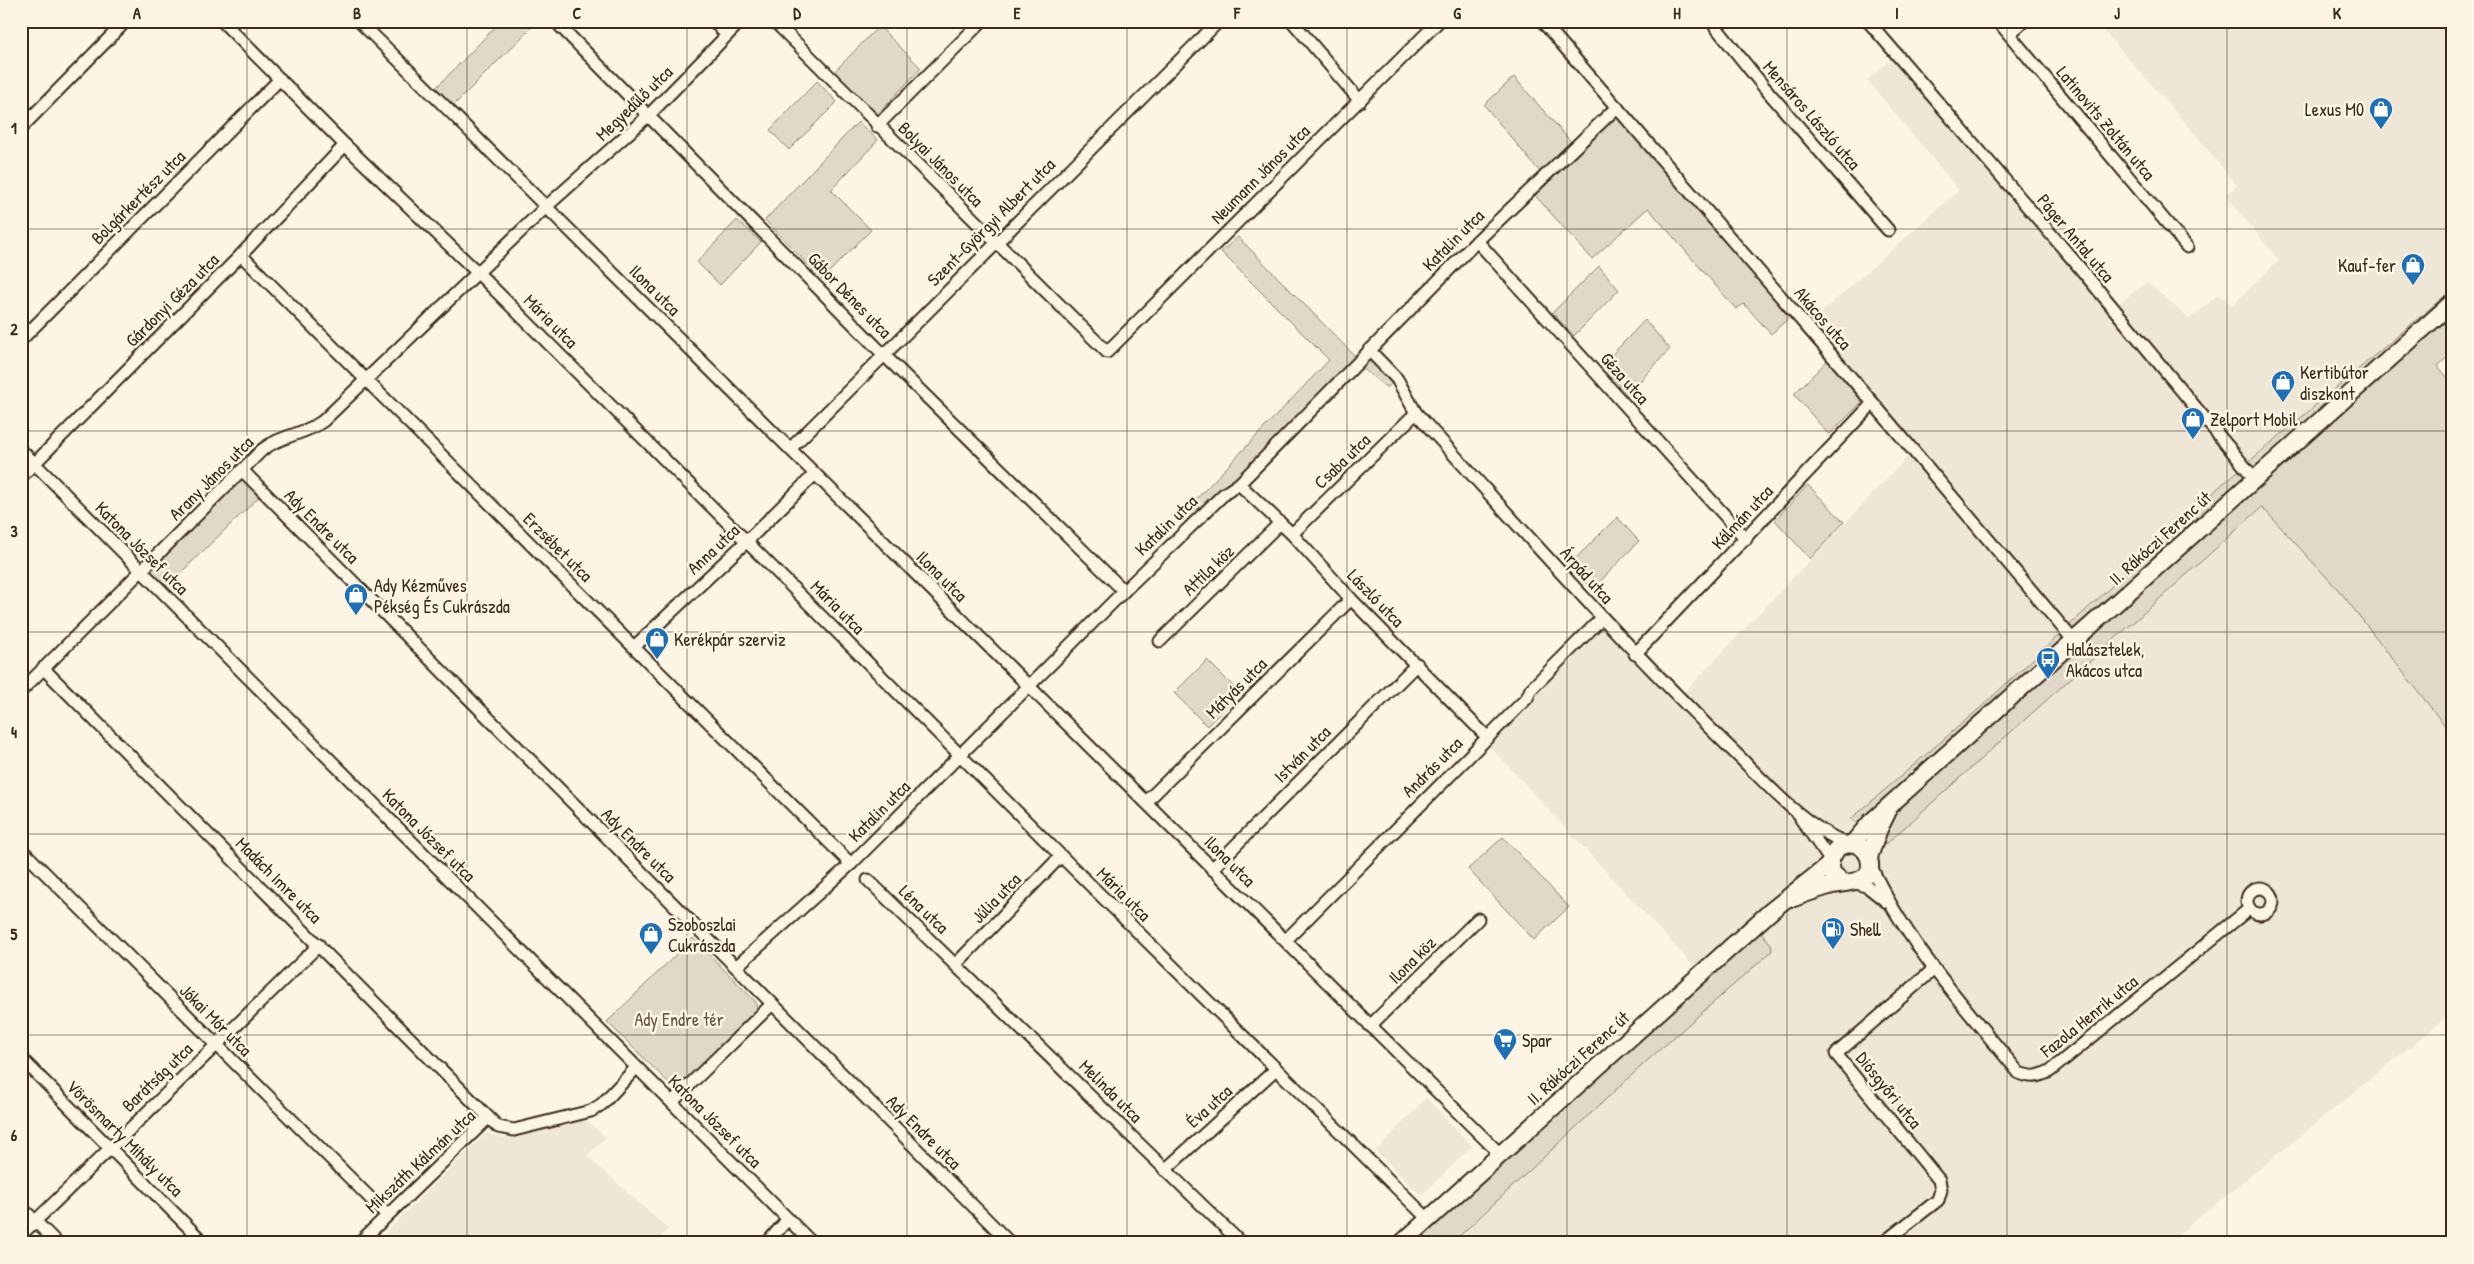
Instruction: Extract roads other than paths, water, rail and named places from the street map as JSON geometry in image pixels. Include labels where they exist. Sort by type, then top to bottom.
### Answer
[{"type":"main road","name":"II. Rákóczi Ferenc út","points":[[1402,1243],[1782,903],[1830,863],[1832,853],[1849,843],[2453,302]]},
{"type":"main road","name":"II. Rákóczi Ferenc út","points":[[1782,903],[1804,894],[1850,883],[1866,876],[1879,828],[1894,803]]},
{"type":"main road","points":[[1849,843],[1866,850],[1870,861]]},
{"type":"main road","points":[[1830,863],[1832,873],[1837,879],[1850,883]]},
{"type":"street","points":[[21,128],[126,21]]},
{"type":"street","name":"Mária utca","points":[[222,21],[345,145],[477,272],[1061,856],[1428,1219]]},
{"type":"street","name":"Ilona utca","points":[[359,21],[1501,1155]]},
{"type":"street","name":"Gábor Dénes utca","points":[[555,21],[883,354],[1124,591]]},
{"type":"street","points":[[713,21],[727,35]]},
{"type":"street","name":"Megyedűlő utca","points":[[547,206],[649,115],[741,21]]},
{"type":"street","name":"Bolyai János utca","points":[[774,21],[877,126],[1107,352]]},
{"type":"street","points":[[877,126],[982,21]]},
{"type":"street","name":"Szent-Györgyi Albert utca","points":[[790,449],[883,354],[1219,21]]},
{"type":"street","points":[[1292,21],[1360,101]]},
{"type":"street","name":"Neumann János utca","points":[[1107,352],[1439,21]]},
{"type":"street","points":[[1546,25],[1559,21]]},
{"type":"street","name":"Mensáros László utca","points":[[1711,21],[1764,87],[1888,230]]},
{"type":"street","name":"Páger Antal utca","points":[[1868,21],[2074,262],[2255,479]]},
{"type":"street","name":"Latinovits Zoltán utca","points":[[1998,21],[2187,247]]},
{"type":"street","points":[[2009,34],[2024,21]]},
{"type":"street","name":"Akácos utca","points":[[1546,25],[1873,403],[2074,641]]},
{"type":"street","name":"Bolgárkertész utca","points":[[21,340],[280,79]]},
{"type":"street","name":"Katalin utca","points":[[737,966],[851,864],[1124,591],[1224,494],[1239,484],[1477,241],[1617,107]]},
{"type":"street","name":"Gárdonyi Géza utca","points":[[21,477],[241,255],[345,145]]},
{"type":"street","name":"Arany János utca","points":[[21,691],[272,442],[313,429],[323,421],[547,206]]},
{"type":"street","name":"Géza utca","points":[[1477,241],[1746,539]]},
{"type":"street","name":"Erzsébet utca","points":[[241,255],[365,381],[851,864]]},
{"type":"street","name":"Árpád utca","points":[[1369,350],[1397,379],[1416,413],[1635,654],[1794,810],[1831,837],[1849,843]]},
{"type":"street","name":"Kálmán utca","points":[[1635,654],[1873,403]]},
{"type":"street","name":"Csaba utca","points":[[1292,534],[1416,413]]},
{"type":"street","name":"Katona József utca","points":[[21,450],[812,1243]]},
{"type":"street","name":"Ady Endre utca","points":[[243,471],[698,930],[737,966],[772,1004],[1010,1243]]},
{"type":"street","name":"Anna utca","points":[[634,647],[815,474]]},
{"type":"street","name":"László utca","points":[[1239,484],[1292,534],[1351,599],[1487,736]]},
{"type":"street","name":"Attila köz","points":[[1160,641],[1280,523]]},
{"type":"street","name":"Mátyás utca","points":[[1146,802],[1351,599]]},
{"type":"street","name":"András utca","points":[[1286,940],[1487,736],[1528,698],[1531,689],[1602,618]]},
{"type":"street","name":"István utca","points":[[1212,869],[1417,664]]},
{"type":"street","name":"Madách Imre utca","points":[[43,668],[488,1118]]},
{"type":"street","name":"Árpád utca","points":[[1794,810],[1830,863]]},
{"type":"street","name":"Jókai Mór utca","points":[[21,849],[387,1215]]},
{"type":"street","name":"Júlia utca","points":[[956,964],[1061,856]]},
{"type":"street","points":[[1870,861],[1889,903]]},
{"type":"street","name":"Léna utca","points":[[868,880],[956,964]]},
{"type":"street","points":[[1850,883],[1868,887],[1889,903]]},
{"type":"street","name":"Fazola Henrik utca","points":[[1889,903],[1934,969],[2019,1073],[2038,1077],[2050,1071],[2249,909]]},
{"type":"street","name":"Ilona köz","points":[[1370,1026],[1478,920]]},
{"type":"street","name":"Barátság utca","points":[[21,1235],[319,945]]},
{"type":"street","name":"Melinda utca","points":[[956,964],[1241,1243]]},
{"type":"street","name":"Diósgyőri utca","points":[[1884,1243],[1938,1200],[1941,1190],[1939,1180],[1836,1054],[1934,969]]},
{"type":"street","points":[[672,1102],[772,1004]]},
{"type":"street","name":"Vörösmarty Mihály utca","points":[[21,1058],[204,1243]]},
{"type":"street","name":"Mikszáth Kálmán utca","points":[[359,1243],[488,1118],[498,1128],[514,1130],[592,1111],[602,1104],[636,1068]]},
{"type":"street","name":"Éva utca","points":[[1166,1170],[1276,1069]]},
{"type":"street","points":[[21,1207],[57,1243]]},
{"type":"street","points":[[766,1243],[788,1219]]},
{"type":"place","name":"Lexus M0","points":[[2381,130]]},
{"type":"place","name":"Kauf-fer","points":[[2413,286]]},
{"type":"place","name":"Kertibútor diszkont","points":[[2283,403]]},
{"type":"place","name":"Zelport Mobil","points":[[2193,440]]},
{"type":"place","name":"Ady Kézműves Pékség És Cukrászda","points":[[356,616]]},
{"type":"place","name":"Kerékpár szerviz","points":[[657,660]]},
{"type":"place","name":"Halásztelek, Akácos utca","points":[[2048,680]]},
{"type":"place","name":"Shell","points":[[1833,950]]},
{"type":"place","name":"Szoboszlai Cukrászda","points":[[651,955]]},
{"type":"place","name":"Spar","points":[[1505,1061]]},
{"type":"park label","name":"Ady Endre tér","points":[[679,1019]]}]
